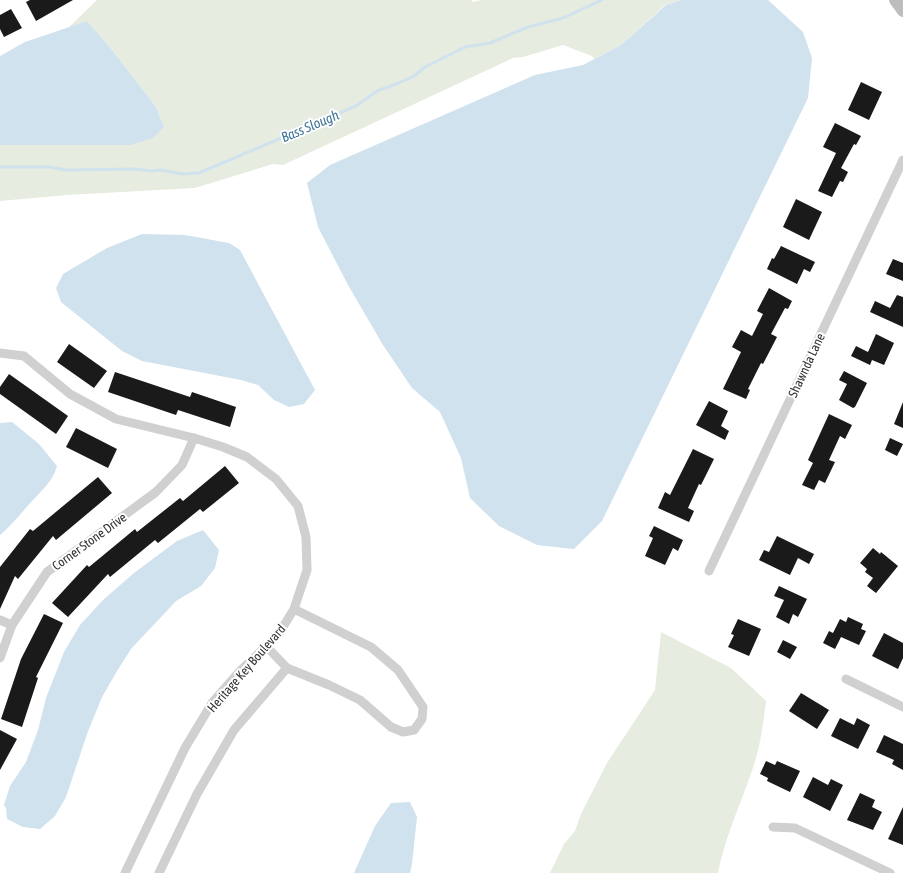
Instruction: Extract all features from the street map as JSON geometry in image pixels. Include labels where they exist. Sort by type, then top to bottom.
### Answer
[{"type":"main road","points":[[895,0],[903,11]]},
{"type":"street","name":"Shawnda Lane","points":[[708,571],[903,160]]},
{"type":"street","name":"Heritage Key Boulevard","points":[[0,353],[24,356],[70,394],[116,419],[194,438],[223,447],[247,457],[276,479],[298,506],[306,537],[307,570],[294,609],[278,635],[240,671],[212,703],[185,748],[125,873]]},
{"type":"street","name":"Corner Stone Drive","points":[[0,658],[12,625],[47,572],[156,492],[182,464],[194,438]]},
{"type":"street","points":[[266,646],[287,668],[329,685],[360,700],[391,727],[403,732],[414,730],[422,719],[423,707],[398,670],[371,647],[294,609]]},
{"type":"street","points":[[0,620],[12,625]]},
{"type":"street","points":[[159,873],[198,794],[234,730],[287,668]]},
{"type":"street","points":[[846,679],[903,707]]},
{"type":"street","points":[[773,827],[795,828],[890,873]]},
{"type":"shaded area","points":[[97,0],[472,0],[472,2],[482,0],[681,0],[665,5],[621,45],[594,59],[592,56],[563,45],[523,57],[513,58],[283,165],[273,164],[195,188],[67,195],[0,201],[0,145],[131,145],[164,127],[156,107],[112,50],[87,21],[68,28]]},
{"type":"shaded area","points":[[661,632],[731,668],[766,701],[758,750],[728,837],[718,873],[550,873],[564,844],[575,831],[581,814],[607,763],[655,690]]},
{"type":"water","points":[[681,0],[768,0],[803,32],[812,58],[808,98],[602,521],[574,549],[537,545],[499,526],[470,498],[461,458],[440,412],[412,388],[383,345],[348,285],[318,227],[307,183],[330,165],[535,75],[583,65],[621,45],[666,5]]},
{"type":"water","points":[[87,21],[112,50],[156,107],[164,127],[153,138],[131,145],[0,145],[0,56],[25,42]]},
{"type":"water","points":[[142,234],[185,235],[229,243],[240,250],[315,390],[304,404],[289,407],[274,400],[258,385],[241,380],[142,361],[122,351],[61,302],[56,288],[63,274],[107,248]]},
{"type":"water","points":[[12,422],[39,444],[57,466],[47,485],[0,535],[0,423]]},
{"type":"water","points":[[203,530],[219,550],[215,568],[201,586],[176,601],[131,649],[102,697],[87,734],[66,797],[55,816],[40,829],[23,827],[7,819],[6,808],[4,805],[10,786],[26,762],[38,730],[46,698],[64,652],[80,625],[103,600],[134,573],[177,541]]},
{"type":"water","points":[[410,802],[417,817],[410,873],[354,873],[375,826],[391,803]]},
{"type":"building","points":[[30,0],[73,0],[36,21],[26,2]]},
{"type":"building","points":[[11,9],[22,28],[4,37],[0,29],[0,15]]},
{"type":"building","points":[[861,82],[882,92],[869,120],[848,110]]},
{"type":"building","points":[[835,123],[861,136],[856,145],[854,144],[841,168],[848,172],[843,182],[840,181],[832,197],[818,191],[836,153],[823,147]]},
{"type":"building","points":[[796,199],[822,212],[809,240],[783,227]]},
{"type":"building","points":[[781,246],[815,262],[810,272],[804,269],[797,284],[767,269],[772,258],[774,259]]},
{"type":"building","points":[[893,259],[903,263],[903,281],[886,274]]},
{"type":"building","points":[[769,288],[792,301],[788,309],[785,308],[771,334],[777,337],[763,364],[761,363],[748,389],[750,390],[746,399],[723,389],[741,352],[732,347],[741,330],[752,336],[763,314],[757,311]]},
{"type":"building","points":[[897,295],[903,297],[903,327],[870,312],[875,301],[890,308]]},
{"type":"building","points":[[876,334],[894,343],[884,365],[872,360],[870,365],[851,356],[856,346],[868,352]]},
{"type":"building","points":[[69,344],[107,371],[94,388],[57,362]]},
{"type":"building","points":[[844,371],[867,383],[855,407],[853,408],[839,400],[847,384],[839,380]]},
{"type":"building","points":[[115,372],[190,397],[192,392],[236,407],[230,427],[178,410],[176,415],[108,392]]},
{"type":"building","points":[[9,374],[68,416],[56,434],[0,394],[0,387]]},
{"type":"building","points":[[709,401],[728,411],[721,426],[729,431],[725,440],[696,425]]},
{"type":"building","points":[[903,402],[903,428],[894,424]]},
{"type":"building","points":[[829,414],[852,425],[845,439],[840,436],[829,460],[835,462],[825,483],[819,480],[814,490],[802,485],[813,463],[808,460]]},
{"type":"building","points":[[76,428],[117,449],[108,468],[66,447]]},
{"type":"building","points":[[890,438],[903,444],[897,456],[885,450]]},
{"type":"building","points":[[693,449],[714,459],[701,485],[699,484],[688,508],[694,511],[689,522],[658,508],[665,492],[670,495]]},
{"type":"building","points":[[225,466],[239,483],[203,512],[200,509],[158,543],[155,540],[110,577],[108,574],[68,617],[52,603],[87,565],[89,567],[135,529],[137,532],[180,498],[183,501]]},
{"type":"building","points":[[98,477],[112,493],[56,540],[53,536],[18,579],[15,576],[0,609],[0,567],[30,529],[33,531]]},
{"type":"building","points":[[654,526],[683,540],[678,551],[673,548],[665,565],[645,556],[653,538],[649,536]]},
{"type":"building","points":[[777,536],[814,554],[809,564],[798,558],[790,575],[759,560],[764,550],[769,552]]},
{"type":"building","points":[[873,548],[880,554],[881,552],[898,566],[876,593],[867,586],[873,578],[865,572],[867,569],[860,563]]},
{"type":"building","points":[[779,586],[807,599],[798,617],[793,614],[789,624],[776,617],[784,600],[774,596]]},
{"type":"building","points":[[44,614],[63,623],[36,677],[38,678],[22,727],[1,719],[21,659]]},
{"type":"building","points":[[848,617],[863,624],[861,629],[866,631],[859,645],[841,637],[835,649],[823,643],[829,631],[833,633],[840,619],[846,622]]},
{"type":"building","points":[[738,619],[761,629],[749,656],[728,647],[734,635],[731,634]]},
{"type":"building","points":[[884,633],[903,643],[903,658],[898,669],[872,656]]},
{"type":"building","points":[[783,640],[797,647],[790,659],[777,652]]},
{"type":"building","points":[[801,693],[829,710],[817,729],[789,711]]},
{"type":"building","points":[[840,718],[854,725],[857,718],[870,725],[858,749],[831,736]]},
{"type":"building","points":[[0,730],[17,739],[0,770]]},
{"type":"building","points":[[884,735],[903,744],[903,770],[892,764],[894,760],[876,752]]},
{"type":"building","points":[[766,761],[775,765],[777,761],[800,771],[790,792],[767,781],[768,778],[760,774]]},
{"type":"building","points":[[813,777],[828,785],[831,779],[843,785],[830,811],[803,797]]},
{"type":"building","points":[[860,793],[875,800],[872,807],[882,812],[873,830],[847,820]]},
{"type":"building","points":[[903,807],[903,845],[888,839]]},
{"type":"waterway","name":"Bass Slough","points":[[0,167],[49,167],[67,170],[136,169],[151,171],[161,170],[182,174],[199,173],[356,106],[377,91],[414,76],[425,67],[465,47],[490,43],[528,27],[563,18],[602,0]]}]
